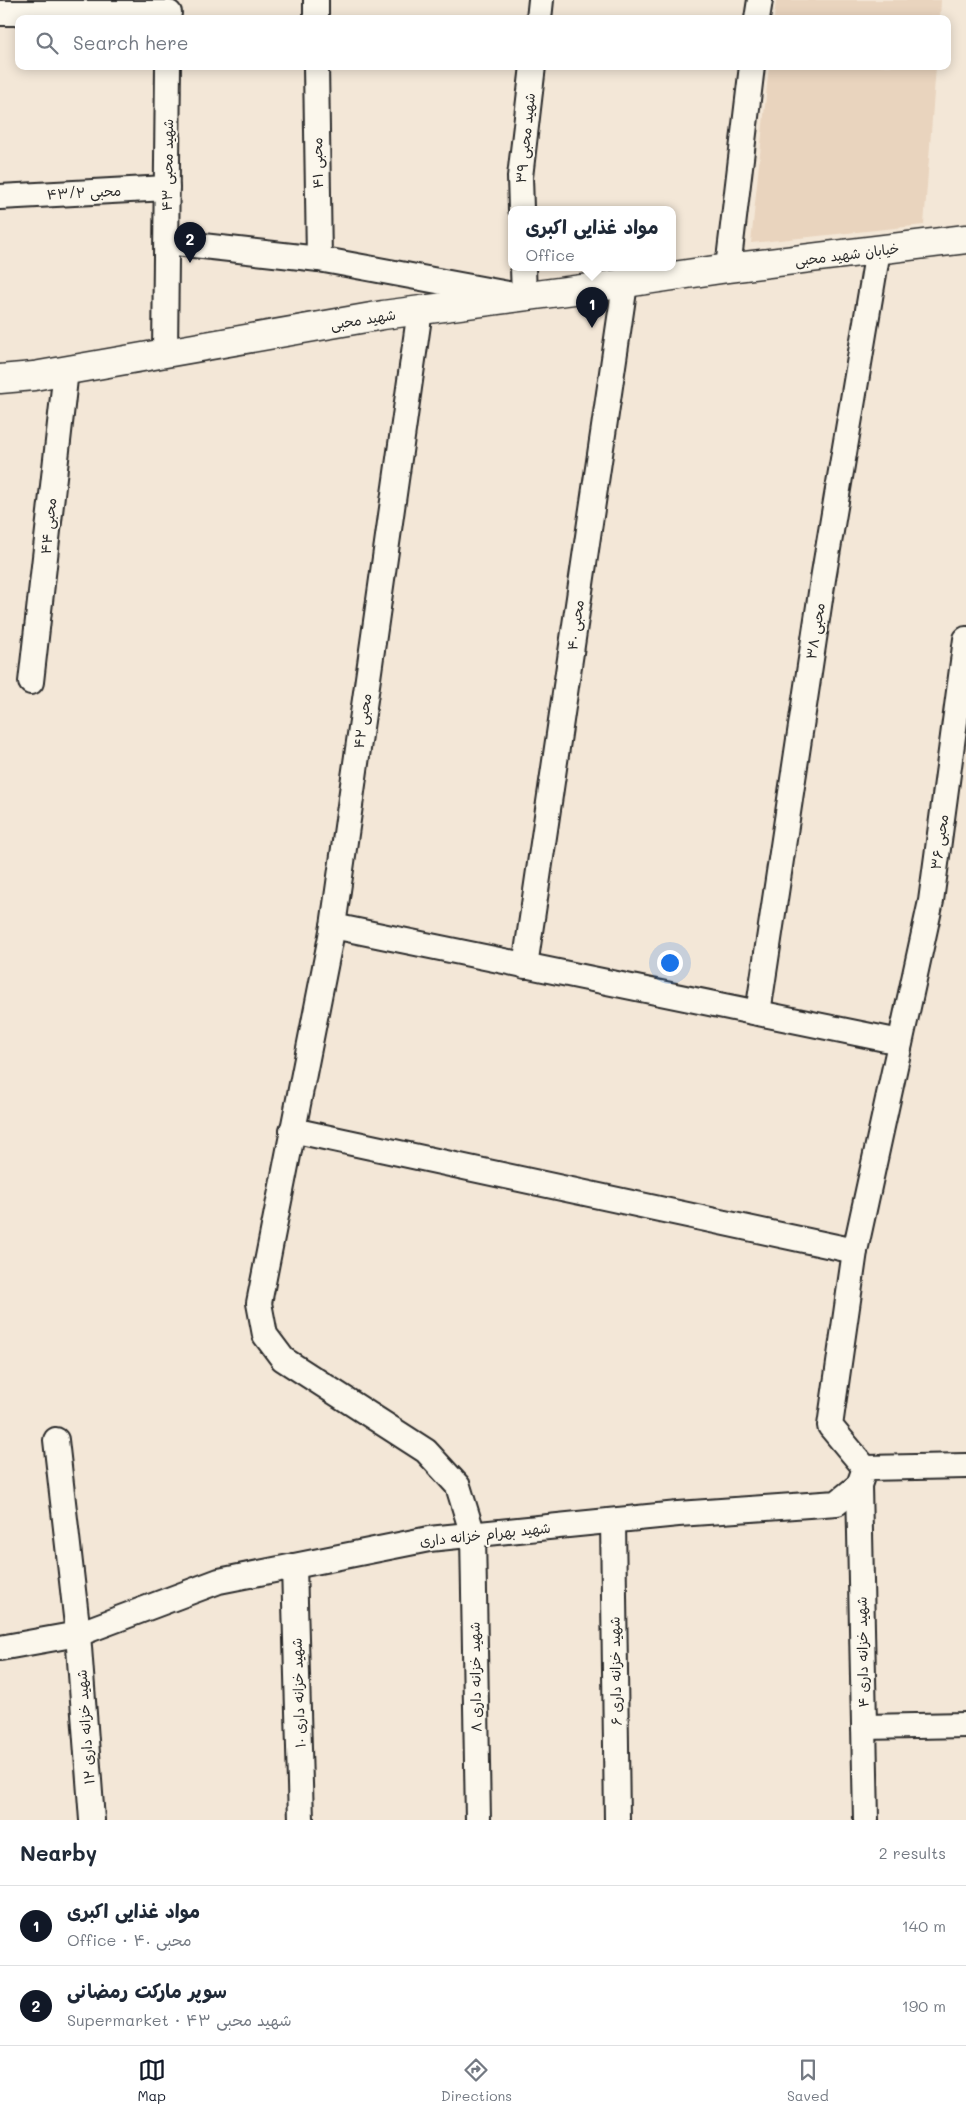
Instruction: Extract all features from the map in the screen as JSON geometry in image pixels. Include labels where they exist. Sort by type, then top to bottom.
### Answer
[{"type":"street","points":[[316,0],[316,15]]},
{"type":"street","points":[[539,15],[541,0]]},
{"type":"street","points":[[758,15],[760,0]]},
{"type":"street","points":[[0,13],[169,10]]},
{"type":"street","name":"شهید محبی ۴۳","points":[[165,353],[168,70]]},
{"type":"street","name":"محبی ۴۱","points":[[316,70],[319,259]]},
{"type":"street","name":"شهید محبی ۳۹","points":[[521,206],[520,177],[533,70]]},
{"type":"street","points":[[728,268],[752,70]]},
{"type":"street","name":"محبی ۴۳/۲","points":[[0,197],[167,188]]},
{"type":"street","name":"خیابان شهید محبی","points":[[728,268],[966,239]]},
{"type":"street","points":[[166,242],[319,259],[524,297],[523,271]]},
{"type":"street","name":"محبی ۳۸","points":[[758,1013],[823,579],[878,250]]},
{"type":"street","name":"شهید محبی","points":[[0,379],[34,376],[383,315],[625,284],[728,268]]},
{"type":"street","name":"محبی ۴۰","points":[[525,966],[625,284]]},
{"type":"street","name":"محبی ۴۲","points":[[292,1130],[333,926],[420,310]]},
{"type":"street","name":"محبی ۴۴","points":[[31,682],[66,370]]},
{"type":"street","name":"محبی ۳۶","points":[[862,1476],[830,1426],[855,1251],[931,901],[966,639]]},
{"type":"street","points":[[333,926],[900,1042]]},
{"type":"street","points":[[292,1130],[855,1251]]},
{"type":"street","name":"شهید خزانه داری ۸","points":[[292,1130],[259,1303],[265,1336],[283,1359],[426,1451],[458,1486],[473,1535],[478,1820]]},
{"type":"street","name":"شهید خزانه داری ۱۲","points":[[56,1440],[78,1634],[92,1820]]},
{"type":"street","points":[[862,1476],[966,1466]]},
{"type":"street","name":"شهید بهرام خزانه داری","points":[[0,1648],[78,1634],[220,1580],[429,1539],[612,1521],[837,1503],[862,1476]]},
{"type":"street","name":"شهید خزانه داری ۴","points":[[862,1476],[866,1820]]},
{"type":"street","name":"شهید خزانه داری ۶","points":[[612,1521],[617,1820]]},
{"type":"street","name":"شهید خزانه داری ۱۰","points":[[294,1566],[301,1820]]},
{"type":"street","points":[[864,1727],[966,1725]]},
{"type":"shaded area","points":[[776,0],[941,0],[940,15],[774,15]]},
{"type":"shaded area","points":[[769,70],[936,70],[924,225],[751,243]]},
{"type":"place","name":"سوپر مارکت رمضانی","points":[[190,263]]},
{"type":"place","name":"مواد غذایی اکبری","points":[[592,328]]}]
